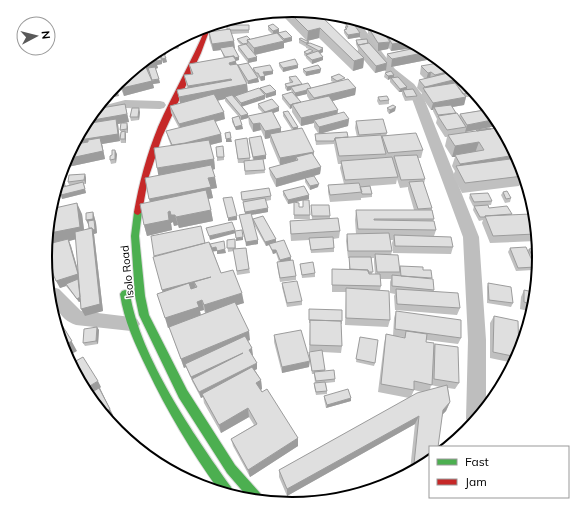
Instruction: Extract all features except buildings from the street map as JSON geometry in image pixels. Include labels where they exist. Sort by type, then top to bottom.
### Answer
[{"type":"main road","name":"Isolo Road","points":[[207,33],[200,51],[162,127],[142,186],[135,236],[140,296],[144,315],[183,394],[231,469],[253,493]]},
{"type":"main road","points":[[184,60],[195,38]]},
{"type":"main road","name":"Isolo Road","points":[[125,284],[131,324],[162,391],[204,460],[224,487]]},
{"type":"street","points":[[352,24],[358,28],[391,71],[410,87],[417,96],[471,237],[477,340],[476,411]]},
{"type":"street","points":[[104,109],[125,104],[160,105]]},
{"type":"street","points":[[56,297],[76,318]]},
{"type":"street","points":[[63,325],[76,318],[131,324]]},
{"type":"traffic: fast","points":[[138,212],[135,236],[140,296],[144,315],[183,394],[231,469],[253,493]]},
{"type":"traffic: fast","points":[[125,294],[129,314],[136,334],[161,387],[187,432],[224,487]]},
{"type":"traffic: jam","points":[[138,212],[144,179],[158,137],[206,33]]}]
